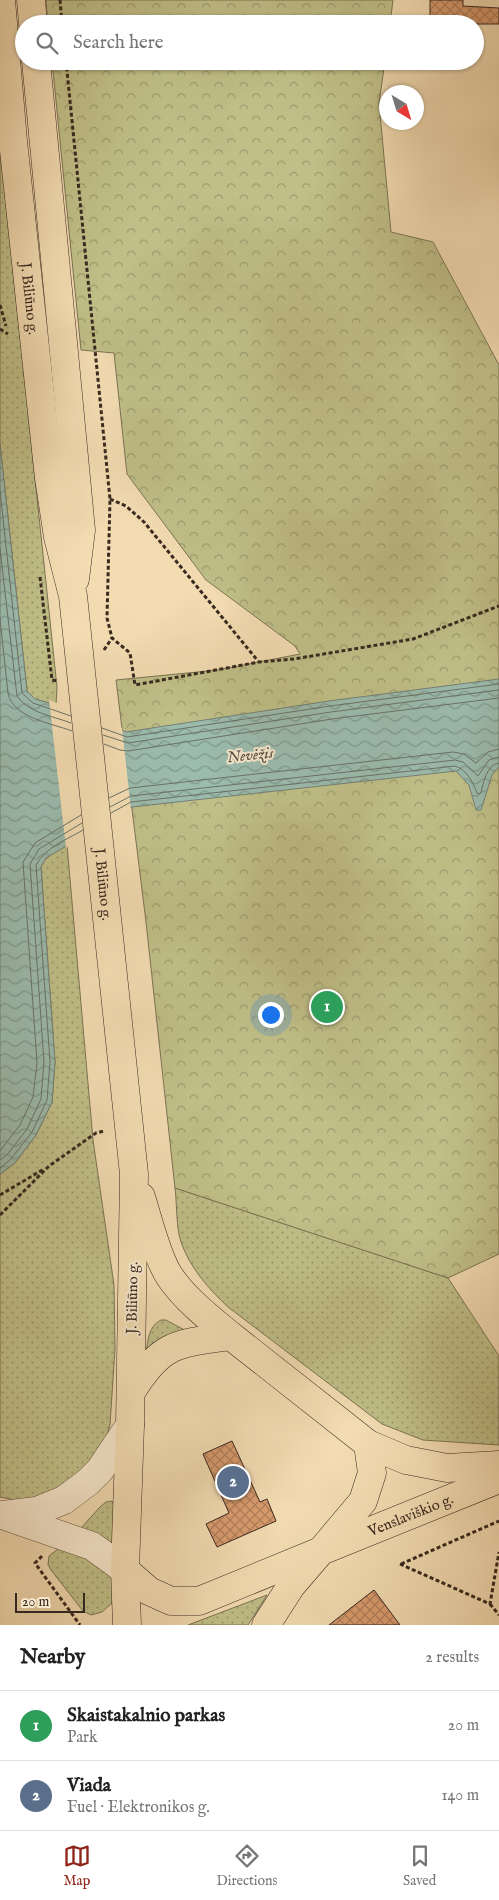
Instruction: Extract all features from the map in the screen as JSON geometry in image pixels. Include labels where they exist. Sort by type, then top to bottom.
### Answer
[{"type":"main road","name":"J. Biliūno g.","points":[[1,0],[13,140],[49,478],[58,537],[73,596],[134,1174],[131,1392],[125,1570],[127,1625]]},
{"type":"main road","points":[[31,0],[32,15]]},
{"type":"main road","name":"J. Biliūno g.","points":[[37,70],[81,530],[73,596]]},
{"type":"main road","name":"J. Biliūno g.","points":[[134,1174],[155,1242],[169,1276],[201,1312],[368,1444]]},
{"type":"main road","points":[[131,1392],[144,1371],[159,1355],[178,1345],[231,1336]]},
{"type":"main road","points":[[266,1625],[291,1586],[363,1501],[372,1473],[368,1444]]},
{"type":"main road","name":"Venslaviškio g.","points":[[368,1444],[406,1460],[448,1468],[499,1465]]},
{"type":"main road","name":"Venslaviškio g.","points":[[125,1570],[149,1591],[171,1601],[199,1601],[499,1479]]},
{"type":"street","points":[[1,1514],[37,1511],[64,1500],[100,1470],[130,1425]]},
{"type":"street","points":[[1,1514],[92,1546],[125,1570]]},
{"type":"path","points":[[60,0],[61,15]]},
{"type":"path","points":[[67,70],[110,499],[107,618],[112,638],[130,652],[136,685],[259,662],[294,659],[412,639],[499,606]]},
{"type":"path","points":[[0,329],[8,334]]},
{"type":"path","points":[[110,499],[126,506],[144,522],[259,662]]},
{"type":"path","points":[[0,1194],[49,1166],[96,1133],[129,1124]]},
{"type":"path","points":[[0,1215],[49,1166]]},
{"type":"path","points":[[499,1521],[400,1564],[490,1604],[499,1615]]},
{"type":"path","points":[[490,1604],[499,1552]]},
{"type":"green space","points":[[46,0],[393,0],[391,15],[47,15]]},
{"type":"green space","points":[[53,70],[384,70],[382,85],[379,85],[379,130],[382,130],[391,232],[433,242],[499,365],[499,1254],[448,1278],[175,1188],[146,922],[116,680],[218,670],[300,654],[295,646],[206,580],[127,474],[114,353],[81,350]]},
{"type":"green space","points":[[0,147],[57,687],[56,705],[35,699],[27,691],[0,444]]},
{"type":"green space","points":[[67,845],[93,1140],[114,1285],[115,1349],[110,1425],[104,1445],[67,1488],[25,1502],[0,1497],[0,1174],[15,1163],[36,1135],[52,1102],[55,1062],[41,867],[46,858]]},
{"type":"green space","points":[[175,1188],[448,1278],[499,1356],[499,1445],[423,1440],[382,1424],[228,1307],[200,1277],[189,1260],[181,1242],[178,1229]]},
{"type":"green space","points":[[166,1320],[192,1334],[145,1358],[151,1331],[156,1323]]},
{"type":"green space","points":[[112,1501],[115,1507],[112,1603],[102,1612],[91,1615],[83,1611],[51,1570],[48,1565],[49,1556],[73,1537],[100,1507],[106,1502]]},
{"type":"green space","points":[[267,1595],[248,1625],[188,1625]]},
{"type":"water","name":"Nevėžis","points":[[0,444],[27,691],[35,699],[56,705],[126,732],[329,701],[499,679],[499,767],[492,775],[481,810],[476,810],[469,785],[456,771],[132,807],[46,858],[41,867],[55,1062],[52,1102],[36,1135],[15,1163],[0,1174]]},
{"type":"pier","points":[[49,700],[122,728],[131,810],[66,848]]},
{"type":"building","points":[[430,0],[463,0],[463,6],[499,8],[499,24],[484,24],[484,15],[430,15]]},
{"type":"building","points":[[232,1441],[260,1502],[267,1499],[276,1521],[217,1547],[206,1524],[229,1513],[203,1454]]},
{"type":"building","points":[[374,1590],[400,1625],[329,1625]]},
{"type":"place","name":"Skaistakalnio parkas","points":[[327,1007]]},
{"type":"place","name":"Viada","points":[[233,1482]]}]
